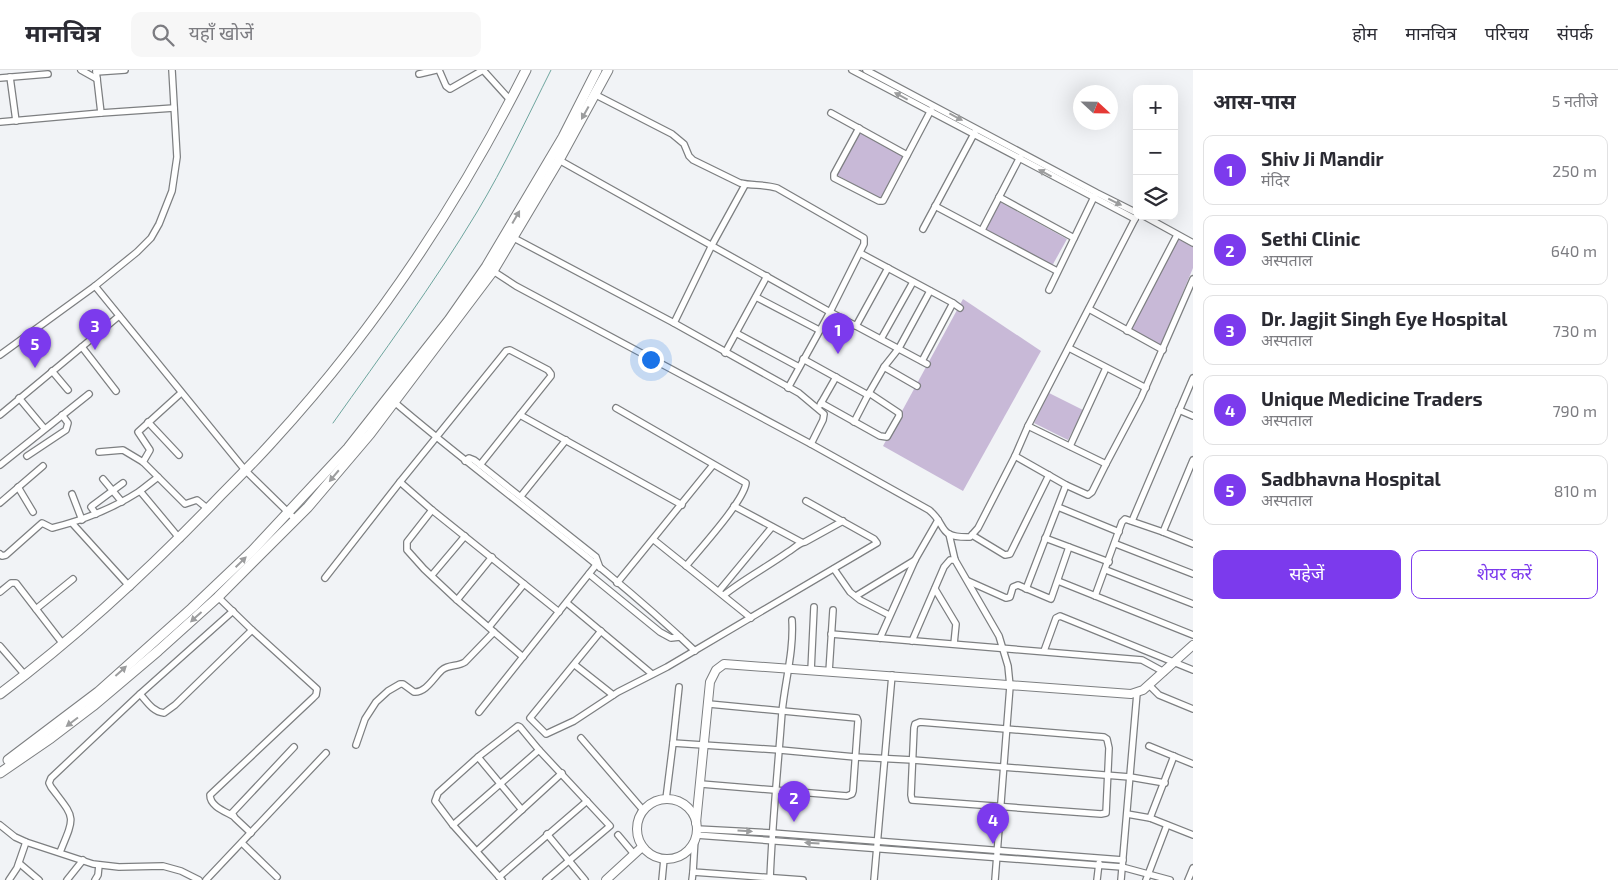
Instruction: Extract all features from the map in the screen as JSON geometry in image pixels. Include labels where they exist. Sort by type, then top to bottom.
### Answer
[{"type":"main road","points":[[0,694],[64,644],[180,539],[274,440],[325,380],[403,278],[465,181],[511,101],[526,70]]},
{"type":"main road","points":[[0,773],[93,706],[218,597],[308,507],[370,434],[392,399],[490,269],[563,137],[597,70]]},
{"type":"main road","points":[[510,235],[559,160],[608,70]]},
{"type":"main road","points":[[0,766],[98,692],[192,608],[252,550],[392,399]]},
{"type":"street","points":[[81,70],[96,74],[125,70]]},
{"type":"street","points":[[0,355],[95,286],[144,245],[159,224],[172,191],[177,157],[172,70]]},
{"type":"street","points":[[419,74],[438,70],[446,86],[450,89],[483,70],[511,101]]},
{"type":"street","points":[[852,70],[974,135],[1021,156]]},
{"type":"street","points":[[866,70],[977,128],[1021,156],[1133,215]]},
{"type":"street","points":[[0,78],[23,73],[48,74]]},
{"type":"street","points":[[96,74],[101,113]]},
{"type":"street","points":[[10,77],[16,121]]},
{"type":"street","points":[[596,95],[672,134],[684,144],[693,160],[745,185],[768,185],[776,188],[860,235],[865,240],[830,312],[788,388]]},
{"type":"street","points":[[859,128],[834,174],[836,179],[879,201],[883,200],[933,105]]},
{"type":"street","points":[[0,122],[174,108]]},
{"type":"street","points":[[831,113],[907,155]]},
{"type":"street","points":[[923,229],[977,128]]},
{"type":"street","points":[[982,230],[1021,156]]},
{"type":"street","points":[[559,160],[830,312],[925,362],[953,303]]},
{"type":"street","points":[[674,323],[745,185]]},
{"type":"street","points":[[1048,290],[1095,196]]},
{"type":"street","points":[[999,197],[1074,238]]},
{"type":"street","points":[[935,206],[1057,271]]},
{"type":"street","points":[[490,269],[516,286],[811,444],[929,510],[948,534],[966,537],[972,535],[978,528],[1134,220]]},
{"type":"street","points":[[1151,220],[1193,244]]},
{"type":"street","points":[[510,235],[674,323],[820,406],[885,438],[888,436],[899,416],[896,410],[836,376],[803,360]]},
{"type":"street","points":[[1127,331],[1177,235]]},
{"type":"street","points":[[860,253],[960,308]]},
{"type":"street","points":[[856,326],[888,268]]},
{"type":"street","points":[[726,353],[767,276]]},
{"type":"street","points":[[1016,456],[1066,485],[1086,494],[1091,494],[1146,388],[1193,278]]},
{"type":"street","points":[[881,339],[913,282]]},
{"type":"street","points":[[95,286],[245,470],[295,520]]},
{"type":"street","points":[[854,422],[868,394],[884,367],[899,348],[930,291]]},
{"type":"street","points":[[756,297],[819,330]]},
{"type":"street","points":[[1089,309],[1163,350]]},
{"type":"street","points":[[0,415],[119,316]]},
{"type":"street","points":[[736,333],[799,366]]},
{"type":"street","points":[[82,347],[116,391]]},
{"type":"street","points":[[1069,348],[1146,388]]},
{"type":"street","points":[[324,578],[508,350],[542,367],[551,374],[549,379],[480,464]]},
{"type":"street","points":[[884,367],[917,386]]},
{"type":"street","points":[[1070,446],[1106,368]]},
{"type":"street","points":[[52,371],[68,390]]},
{"type":"street","points":[[820,406],[836,376]]},
{"type":"street","points":[[1132,521],[1193,378]]},
{"type":"street","points":[[143,462],[150,450],[138,432],[181,392]]},
{"type":"street","points":[[0,465],[89,394]]},
{"type":"street","points":[[19,398],[44,428]]},
{"type":"street","points":[[392,399],[465,461],[598,566],[695,651]]},
{"type":"street","points":[[811,444],[824,417],[820,406]]},
{"type":"street","points":[[616,408],[746,483],[734,506],[686,566]]},
{"type":"street","points":[[1178,410],[1193,416]]},
{"type":"street","points":[[520,414],[682,505]]},
{"type":"street","points":[[27,456],[66,430],[69,426],[62,415]]},
{"type":"street","points":[[148,422],[179,455]]},
{"type":"street","points":[[1028,426],[1106,464]]},
{"type":"street","points":[[521,496],[566,440]]},
{"type":"street","points":[[99,452],[124,450],[143,462],[185,504],[197,500],[208,509]]},
{"type":"street","points":[[465,461],[470,458],[480,464],[521,496],[596,557],[598,566]]},
{"type":"street","points":[[1163,532],[1193,460]]},
{"type":"street","points":[[618,583],[713,465]]},
{"type":"street","points":[[0,503],[42,466]]},
{"type":"street","points":[[972,535],[1005,555],[1010,554],[1049,475]]},
{"type":"street","points":[[0,554],[2,556],[6,555],[42,523],[52,528],[82,520],[122,502],[158,477]]},
{"type":"street","points":[[103,479],[122,502]]},
{"type":"street","points":[[96,514],[92,506],[122,482]]},
{"type":"street","points":[[400,482],[559,612]]},
{"type":"street","points":[[1026,589],[1066,485]]},
{"type":"street","points":[[18,487],[33,512]]},
{"type":"street","points":[[140,491],[180,539]]},
{"type":"street","points":[[72,494],[82,520]]},
{"type":"street","points":[[600,631],[530,718],[546,734],[574,721],[613,695],[695,651],[877,542],[806,501]]},
{"type":"street","points":[[734,506],[801,542]]},
{"type":"street","points":[[1058,508],[1119,532]]},
{"type":"street","points":[[432,510],[407,542],[406,546],[409,552],[457,600],[523,657]]},
{"type":"street","points":[[1095,596],[1124,521],[1128,519],[1193,544]]},
{"type":"street","points":[[880,638],[914,560],[938,520]]},
{"type":"street","points":[[724,595],[801,542],[805,542],[843,522]]},
{"type":"street","points":[[72,523],[130,586]]},
{"type":"street","points":[[719,591],[772,527]]},
{"type":"street","points":[[948,534],[955,560],[993,622],[1004,648],[1008,666],[1010,686],[995,880]]},
{"type":"street","points":[[432,575],[465,536]]},
{"type":"street","points":[[1045,538],[1109,562]]},
{"type":"street","points":[[654,540],[751,618]]},
{"type":"street","points":[[1116,544],[1193,574]]},
{"type":"street","points":[[968,581],[1006,598],[1011,595],[1015,585],[1018,585],[1051,599],[1069,547]]},
{"type":"street","points":[[457,600],[492,557]]},
{"type":"street","points":[[856,596],[914,560]]},
{"type":"street","points":[[912,641],[947,563],[950,560],[955,560]]},
{"type":"street","points":[[479,712],[589,574],[598,566]]},
{"type":"street","points":[[834,569],[846,588],[889,615]]},
{"type":"street","points":[[1106,570],[1193,604]]},
{"type":"street","points":[[589,574],[660,632],[671,638],[680,637]]},
{"type":"street","points":[[36,609],[73,579]]},
{"type":"street","points":[[1058,581],[1193,635]]},
{"type":"street","points":[[0,592],[11,583],[16,583],[64,644]]},
{"type":"street","points":[[356,745],[368,712],[376,702],[388,691],[400,684],[404,684],[414,692],[422,691],[444,668],[465,662],[524,584]]},
{"type":"street","points":[[935,589],[956,624],[954,644]]},
{"type":"street","points":[[218,597],[315,686],[317,693],[210,795],[211,801],[215,805],[233,816],[251,833]]},
{"type":"street","points":[[567,603],[652,674]]},
{"type":"street","points":[[811,671],[814,607]]},
{"type":"street","points":[[828,672],[833,610]]},
{"type":"street","points":[[60,852],[71,826],[71,815],[51,787],[49,783],[50,778],[233,611]]},
{"type":"street","points":[[1044,651],[1056,618],[1060,616],[1193,670]]},
{"type":"street","points":[[770,879],[782,711],[792,620]]},
{"type":"street","points":[[140,694],[154,710],[158,713],[164,713],[175,705],[252,630]]},
{"type":"street","points":[[831,634],[1142,660],[1164,672]]},
{"type":"street","points":[[692,880],[710,682],[721,665],[892,675],[1120,694],[1137,693],[1149,685],[1193,645]]},
{"type":"street","points":[[0,646],[25,675]]},
{"type":"street","points":[[575,664],[613,695]]},
{"type":"street","points":[[874,880],[892,675]]},
{"type":"street","points":[[1149,685],[1159,695],[1193,709]]},
{"type":"street","points":[[666,799],[679,688]]},
{"type":"street","points":[[1121,880],[1137,693]]},
{"type":"street","points":[[701,784],[850,796],[853,791],[857,718],[709,704]]},
{"type":"street","points":[[916,722],[1007,729],[1104,736],[1109,742],[1106,811],[1104,814],[912,800],[914,728],[916,722]]},
{"type":"street","points":[[546,880],[610,826],[520,727],[518,726],[478,757],[438,793],[435,798],[435,803],[500,878],[547,834],[587,801]]},
{"type":"street","points":[[581,738],[643,810]]},
{"type":"street","points":[[673,743],[1130,777],[1165,783]]},
{"type":"street","points":[[1149,746],[1193,764]]},
{"type":"street","points":[[233,816],[234,810],[294,747]]},
{"type":"street","points":[[453,825],[539,750]]},
{"type":"street","points":[[206,880],[326,753]]},
{"type":"street","points":[[1150,818],[1174,756]]},
{"type":"street","points":[[478,757],[522,810]]},
{"type":"street","points":[[477,851],[562,773]]},
{"type":"street","points":[[666,799],[676,801],[685,806],[692,814],[696,832],[687,851],[672,859],[664,859],[656,857],[642,847],[637,829],[638,820],[643,810],[657,801],[666,799]]},
{"type":"street","points":[[1127,814],[1150,818],[1193,835]]},
{"type":"street","points":[[0,825],[15,837],[26,842],[99,865],[119,867],[163,866],[181,871],[199,880]]},
{"type":"street","points":[[1147,877],[1168,825]]},
{"type":"street","points":[[696,832],[772,833],[877,845]]},
{"type":"street","points":[[696,832],[772,840],[877,845],[1122,863],[1147,877],[1170,880]]},
{"type":"street","points":[[547,834],[585,880]]},
{"type":"street","points":[[618,835],[634,854]]},
{"type":"street","points":[[9,880],[19,863],[26,842]]},
{"type":"street","points":[[242,842],[277,877]]},
{"type":"street","points":[[606,880],[642,847]]},
{"type":"street","points":[[662,880],[664,859]]},
{"type":"street","points":[[67,880],[83,860]]},
{"type":"street","points":[[1098,880],[1099,861]]},
{"type":"street","points":[[19,863],[39,880]]},
{"type":"street","points":[[95,880],[99,865]]},
{"type":"street","points":[[1188,880],[1193,868]]},
{"type":"street","points":[[693,872],[803,880]]},
{"type":"shaded area","points":[[860,132],[903,156],[880,199],[837,175]]},
{"type":"shaded area","points":[[1000,202],[1067,239],[1052,266],[985,229]]},
{"type":"shaded area","points":[[1178,239],[1193,247],[1193,268],[1161,345],[1131,329]]},
{"type":"shaded area","points":[[963,299],[1041,351],[963,491],[883,446]]},
{"type":"shaded area","points":[[1049,393],[1083,410],[1068,440],[1034,423]]},
{"type":"waterway","points":[[333,423],[425,293],[477,212],[506,160],[551,70]]},
{"type":"place","name":"Dr. Jagjit Singh Eye Hospital","points":[[95,350]]},
{"type":"place","name":"Shiv Ji Mandir","points":[[838,354]]},
{"type":"place","name":"Sadbhavna Hospital","points":[[35,368]]},
{"type":"place","name":"Sethi Clinic","points":[[794,822]]},
{"type":"place","name":"Unique Medicine Traders","points":[[993,844]]}]
